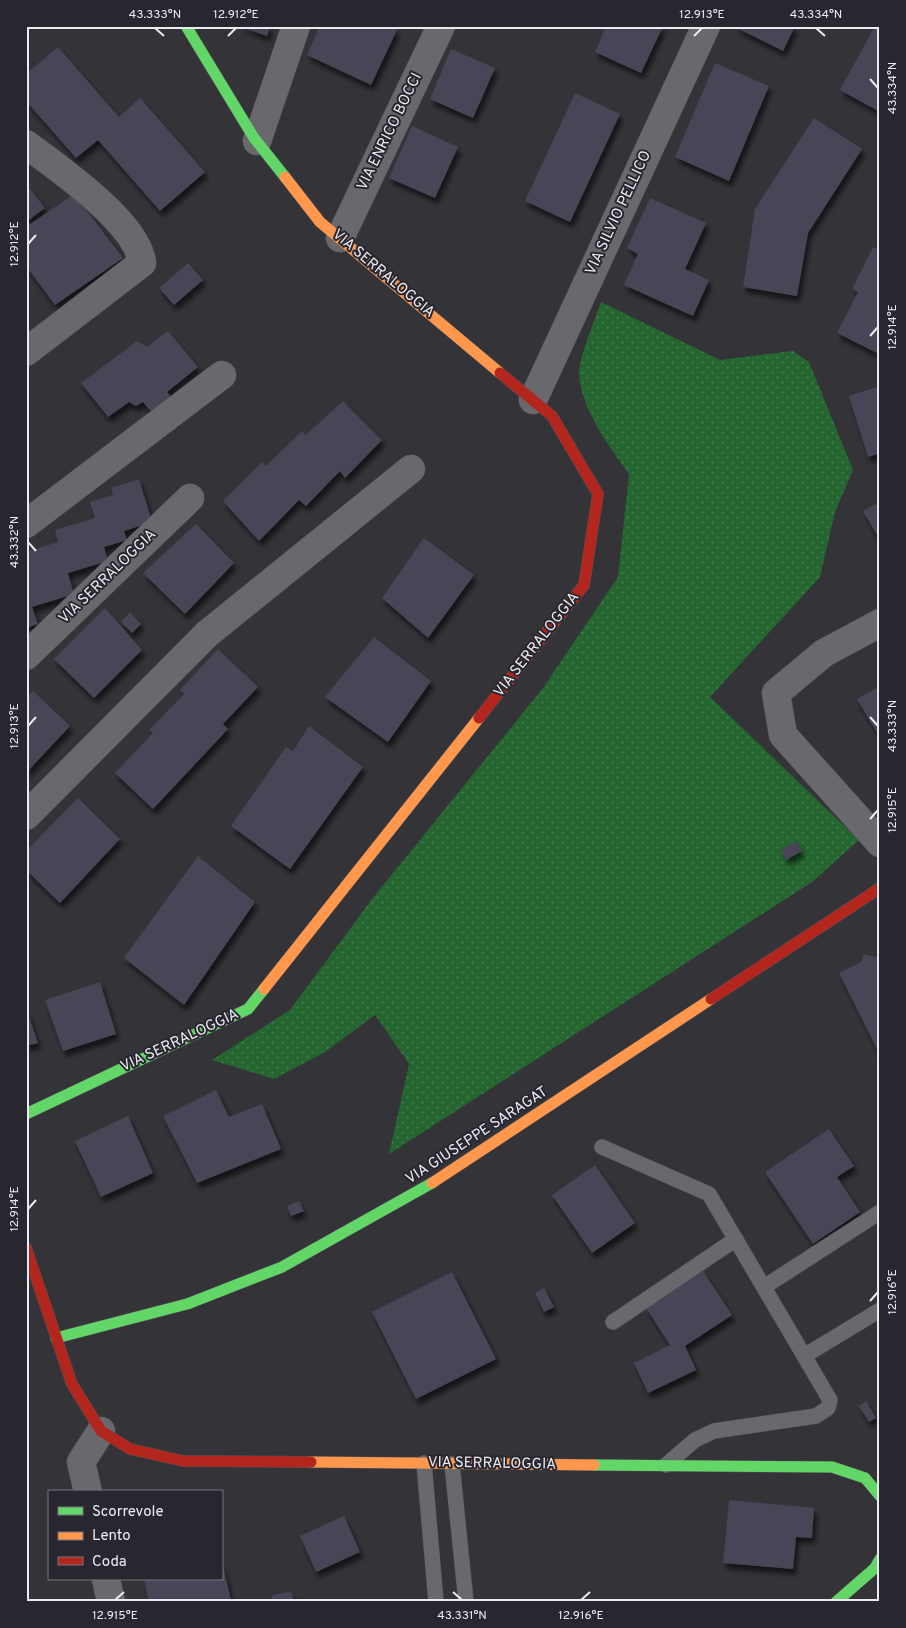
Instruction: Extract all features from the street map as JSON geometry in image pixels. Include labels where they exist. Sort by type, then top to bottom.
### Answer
[{"type":"street","name":"VIA SERRALOGGIA","points":[[26,1114],[248,1009],[584,585],[598,494],[552,416],[320,222],[257,141],[186,26]]},
{"type":"street","points":[[257,141],[296,26]]},
{"type":"street","name":"VIA ENRICO BOCCI","points":[[340,238],[441,26]]},
{"type":"street","name":"VIA SILVIO PELLICO","points":[[533,400],[706,26]]},
{"type":"street","points":[[26,144],[86,189],[136,242],[142,263],[26,352]]},
{"type":"street","points":[[26,524],[222,375]]},
{"type":"street","points":[[26,816],[207,634],[411,469]]},
{"type":"street","name":"VIA SERRALOGGIA","points":[[26,656],[190,498]]},
{"type":"street","points":[[880,623],[824,653],[776,693],[783,735],[880,843]]},
{"type":"street","name":"VIA GIUSEPPE SARAGAT","points":[[56,1338],[187,1304],[282,1267],[404,1201],[549,1108],[880,888]]},
{"type":"street","name":"VIA SERRALOGGIA","points":[[26,1248],[72,1384],[101,1431],[130,1450],[183,1461],[832,1467],[865,1478],[880,1496]]},
{"type":"street","points":[[88,1490],[82,1462],[101,1431]]},
{"type":"street","points":[[836,1602],[875,1568],[880,1559]]},
{"type":"street","points":[[106,1580],[111,1602]]},
{"type":"lane","points":[[602,1147],[709,1194],[830,1400],[828,1408],[816,1416],[714,1431],[695,1440],[666,1466]]},
{"type":"lane","points":[[764,1287],[880,1212]]},
{"type":"lane","points":[[613,1322],[736,1239]]},
{"type":"lane","points":[[804,1356],[880,1310]]},
{"type":"lane","points":[[424,1463],[436,1602]]},
{"type":"lane","points":[[452,1464],[466,1602]]},
{"type":"green space","points":[[601,302],[720,360],[793,351],[809,362],[853,470],[835,512],[820,577],[710,697],[859,840],[812,882],[389,1154],[409,1064],[375,1015],[325,1052],[274,1079],[212,1060],[290,1010],[372,899],[543,688],[618,577],[629,474],[603,437],[587,407],[579,377],[582,356]]},
{"type":"building","points":[[240,26],[270,26],[267,36]]},
{"type":"building","points":[[320,26],[389,26],[397,30],[371,85],[307,55]]},
{"type":"building","points":[[606,26],[663,26],[641,73],[595,52]]},
{"type":"building","points":[[738,26],[795,26],[783,51],[737,28]]},
{"type":"building","points":[[875,26],[880,26],[880,112],[840,90]]},
{"type":"building","points":[[58,47],[119,117],[140,98],[205,172],[160,211],[98,140],[76,158],[26,101],[26,74]]},
{"type":"building","points":[[451,49],[495,68],[473,118],[430,99]]},
{"type":"building","points":[[715,63],[769,86],[729,181],[675,157]]},
{"type":"building","points":[[575,93],[620,114],[570,222],[525,201]]},
{"type":"building","points":[[814,118],[862,149],[808,233],[797,296],[743,287],[755,209]]},
{"type":"building","points":[[412,126],[458,147],[435,198],[389,178]]},
{"type":"building","points":[[26,184],[45,208],[26,222]]},
{"type":"building","points":[[74,194],[123,258],[55,305],[26,266],[26,227]]},
{"type":"building","points":[[650,198],[706,223],[685,269],[709,280],[693,316],[624,285],[638,254],[627,248]]},
{"type":"building","points":[[873,247],[880,251],[880,346],[877,353],[837,333],[858,292],[852,289]]},
{"type":"building","points":[[188,263],[203,280],[174,305],[159,288]]},
{"type":"building","points":[[168,331],[198,367],[167,392],[174,400],[155,416],[143,402],[136,406],[129,402],[108,417],[81,383],[137,341],[147,347]]},
{"type":"building","points":[[880,386],[880,453],[868,457],[849,396]]},
{"type":"building","points":[[343,401],[382,440],[345,478],[340,471],[306,506],[299,500],[259,541],[223,501],[262,462],[266,466],[302,431],[306,435]]},
{"type":"building","points":[[139,479],[152,522],[124,531],[127,540],[104,547],[108,561],[68,573],[74,594],[32,607],[38,624],[26,628],[26,552],[58,542],[55,530],[95,518],[90,502],[113,495],[111,488]]},
{"type":"building","points":[[880,502],[880,540],[863,511]]},
{"type":"building","points":[[196,524],[234,563],[185,614],[143,573]]},
{"type":"building","points":[[424,538],[474,575],[428,638],[382,598]]},
{"type":"building","points":[[105,608],[142,650],[94,698],[54,659]]},
{"type":"building","points":[[130,612],[141,624],[132,633],[121,622]]},
{"type":"building","points":[[374,637],[431,681],[388,742],[325,697]]},
{"type":"building","points":[[218,649],[258,687],[223,724],[228,729],[153,809],[115,773],[153,733],[149,730],[184,694],[180,690]]},
{"type":"building","points":[[880,686],[880,738],[857,699]]},
{"type":"building","points":[[33,691],[70,726],[26,773],[26,698]]},
{"type":"building","points":[[309,726],[363,767],[290,869],[231,826],[286,747],[293,751]]},
{"type":"building","points":[[78,798],[120,839],[60,903],[26,870],[26,851]]},
{"type":"building","points":[[796,841],[802,851],[786,860],[781,850]]},
{"type":"building","points":[[198,856],[255,902],[184,1005],[124,958]]},
{"type":"building","points":[[864,954],[880,958],[880,1055],[839,973],[861,962]]},
{"type":"building","points":[[100,982],[116,1034],[63,1051],[45,1000]]},
{"type":"building","points":[[26,1009],[38,1043],[26,1046]]},
{"type":"building","points":[[216,1090],[229,1117],[262,1104],[281,1149],[197,1183],[163,1116]]},
{"type":"building","points":[[128,1116],[153,1173],[101,1197],[75,1141]]},
{"type":"building","points":[[829,1129],[854,1166],[837,1177],[860,1212],[813,1244],[765,1172]]},
{"type":"building","points":[[595,1165],[635,1223],[592,1253],[552,1195]]},
{"type":"building","points":[[299,1201],[304,1211],[291,1216],[287,1206]]},
{"type":"building","points":[[703,1271],[732,1315],[685,1346],[696,1370],[648,1393],[634,1363],[670,1345],[646,1308]]},
{"type":"building","points":[[452,1272],[496,1359],[416,1399],[372,1312]]},
{"type":"building","points":[[544,1288],[554,1307],[544,1312],[535,1293]]},
{"type":"building","points":[[866,1401],[876,1418],[869,1422],[859,1406]]},
{"type":"building","points":[[729,1500],[814,1508],[812,1538],[796,1537],[793,1569],[723,1563]]},
{"type":"building","points":[[344,1516],[360,1552],[316,1572],[300,1536]]},
{"type":"building","points":[[222,1562],[231,1600],[149,1602],[144,1580],[222,1580]]},
{"type":"building","points":[[291,1591],[294,1602],[273,1602],[271,1596]]},
{"type":"traffic: fast","points":[[186,26],[254,138],[285,177]]},
{"type":"traffic: fast","points":[[26,1114],[248,1009],[264,989]]},
{"type":"traffic: fast","points":[[56,1338],[187,1304],[282,1267],[432,1183]]},
{"type":"traffic: fast","points":[[594,1465],[832,1467],[865,1478],[880,1496]]},
{"type":"traffic: fast","points":[[836,1602],[875,1568],[880,1559]]},
{"type":"traffic: slow","points":[[285,177],[320,222],[500,373]]},
{"type":"traffic: slow","points":[[264,989],[479,718]]},
{"type":"traffic: slow","points":[[432,1183],[711,999]]},
{"type":"traffic: slow","points":[[311,1462],[594,1465]]},
{"type":"traffic: jam","points":[[479,718],[584,585],[598,494],[552,416],[500,373]]},
{"type":"traffic: jam","points":[[711,999],[880,888]]},
{"type":"traffic: jam","points":[[26,1248],[72,1384],[101,1431],[130,1449],[183,1461],[311,1462]]}]
